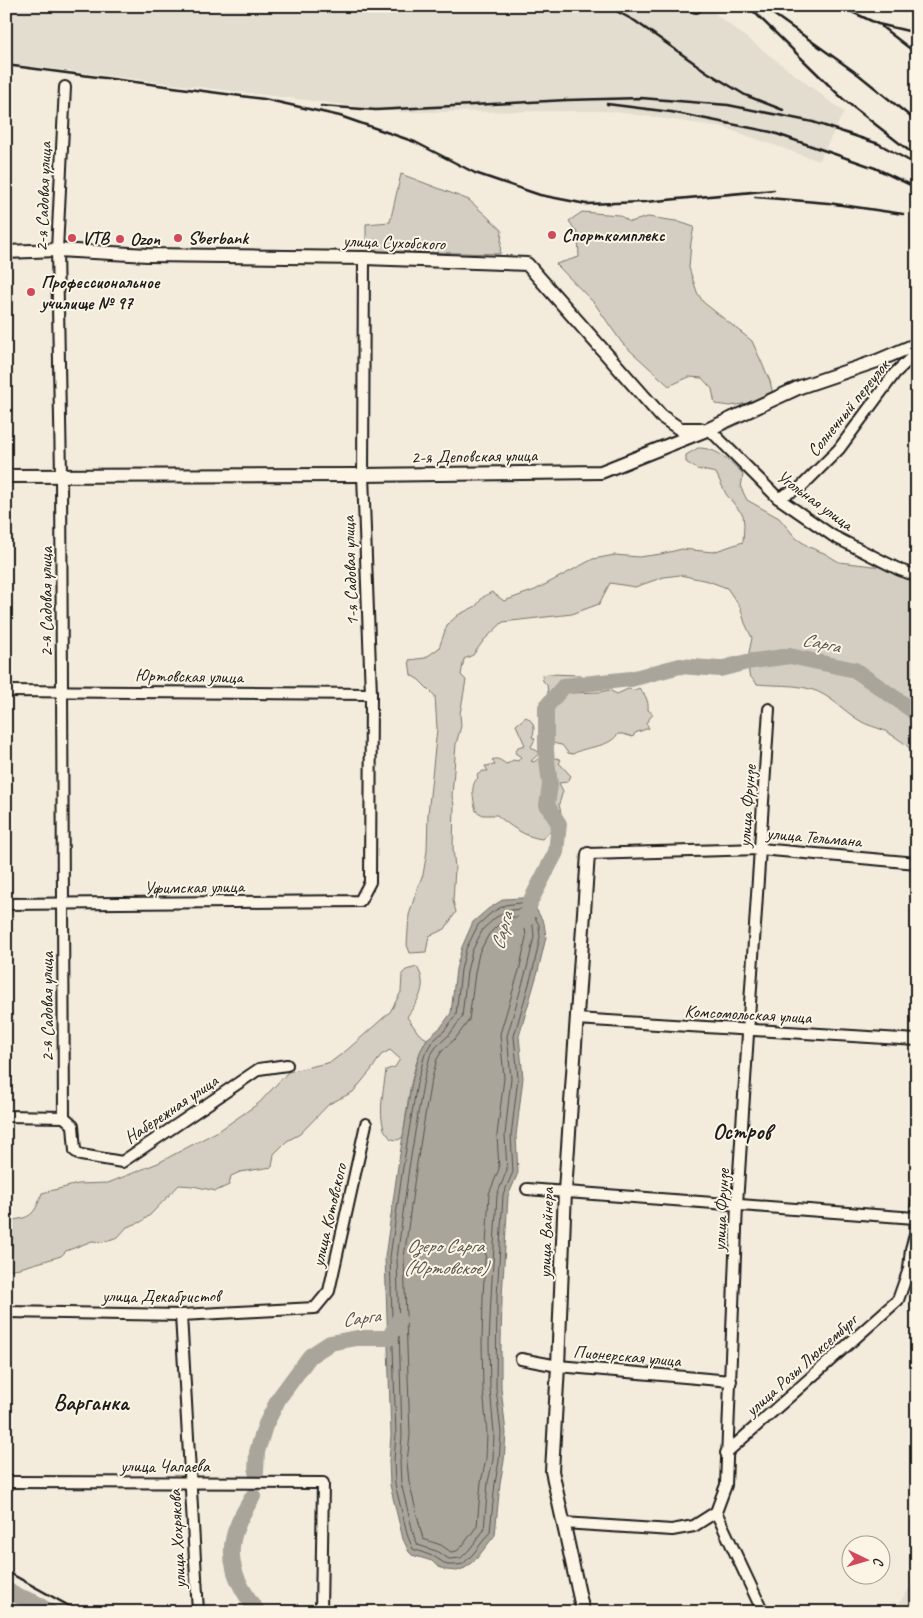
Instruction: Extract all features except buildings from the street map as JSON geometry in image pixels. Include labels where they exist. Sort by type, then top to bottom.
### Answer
[{"type":"street","name":"2-я Садовая улица","points":[[64,1117],[61,476],[57,250],[65,87]]},
{"type":"street","name":"улица Сухобского","points":[[6,252],[57,250],[148,255],[364,258],[526,264],[599,344],[660,416],[680,429],[709,429]]},
{"type":"street","name":"1-я Садовая улица","points":[[364,258],[363,475],[370,694],[370,882]]},
{"type":"street","name":"2-я Деповская улица","points":[[6,476],[601,472],[709,429],[800,388],[877,361],[917,344]]},
{"type":"street","name":"Солнечный переулок","points":[[778,498],[801,487],[839,449],[895,373],[917,352]]},
{"type":"street","name":"Угольная улица","points":[[709,429],[778,498],[833,536],[900,570],[917,576]]},
{"type":"street","name":"Юртовская улица","points":[[6,691],[370,694]]},
{"type":"street","name":"улица Фрунзе","points":[[716,1512],[726,1485],[737,1204],[769,709]]},
{"type":"street","name":"улица Тельмана","points":[[588,854],[760,849],[917,863]]},
{"type":"street","name":"улица Вайнера","points":[[582,1612],[552,1471],[565,1191],[588,854]]},
{"type":"street","name":"Уфимская улица","points":[[6,904],[360,901],[370,882]]},
{"type":"street","name":"Комсомольская улица","points":[[576,1019],[917,1040]]},
{"type":"street","name":"Набережная улица","points":[[64,1117],[73,1125],[75,1151],[81,1155],[122,1162],[259,1069],[287,1065]]},
{"type":"street","points":[[6,1116],[64,1117]]},
{"type":"street","name":"улица Котовского","points":[[315,1308],[329,1291],[366,1124]]},
{"type":"street","points":[[527,1189],[915,1218]]},
{"type":"street","points":[[916,1235],[915,1218],[917,1202]]},
{"type":"street","name":"улица Розы Люксембург","points":[[726,1454],[898,1300],[909,1269],[911,1249],[916,1235]]},
{"type":"street","name":"улица Декабристов","points":[[6,1312],[181,1315],[315,1308]]},
{"type":"street","name":"улица Хохрякова","points":[[181,1315],[198,1612]]},
{"type":"street","name":"Пионерская улица","points":[[521,1359],[558,1366],[731,1381]]},
{"type":"street","name":"улица Чапаева","points":[[6,1482],[323,1483],[321,1612]]},
{"type":"street","points":[[563,1523],[672,1530],[694,1526],[716,1512],[763,1612]]},
{"type":"shaded area","points":[[6,6],[705,6],[844,112],[819,161],[722,127],[609,111],[402,112],[6,63]]},
{"type":"shaded area","points":[[401,174],[469,200],[502,230],[500,254],[374,251],[366,247],[366,224],[390,222]]},
{"type":"shaded area","points":[[582,212],[619,215],[630,222],[648,217],[676,221],[694,227],[689,268],[697,292],[703,302],[752,341],[770,381],[774,399],[730,406],[715,404],[712,389],[702,378],[689,377],[669,386],[622,343],[595,304],[556,264],[579,257],[578,234],[569,221]]},
{"type":"shaded area","points":[[698,448],[712,450],[733,464],[743,474],[741,488],[747,500],[779,518],[796,538],[809,547],[839,562],[882,567],[917,580],[917,748],[912,750],[887,732],[862,722],[817,691],[797,686],[757,684],[749,675],[748,657],[752,638],[740,607],[727,588],[708,581],[680,575],[664,577],[635,587],[610,583],[599,604],[572,614],[503,622],[484,640],[473,655],[464,659],[461,675],[466,680],[460,714],[461,726],[456,744],[452,796],[454,805],[453,848],[455,868],[453,901],[456,912],[445,929],[429,936],[426,952],[410,953],[407,945],[409,915],[423,875],[427,851],[428,814],[437,729],[435,696],[419,680],[411,675],[409,660],[425,658],[439,648],[447,625],[458,615],[476,606],[483,597],[492,592],[504,601],[535,590],[593,559],[615,555],[639,557],[682,549],[713,552],[743,542],[743,515],[726,494],[716,473],[697,469],[686,462],[686,455]]},
{"type":"shaded area","points":[[542,675],[580,675],[584,679],[586,686],[573,689],[571,693],[609,690],[617,694],[628,689],[635,690],[639,688],[646,698],[648,710],[653,714],[646,723],[649,728],[635,733],[633,737],[618,734],[603,745],[584,749],[573,754],[568,753],[562,745],[553,742],[549,734],[540,733],[542,720],[551,719],[554,705]]},
{"type":"shaded area","points":[[526,717],[531,721],[534,729],[532,737],[535,739],[531,747],[540,753],[531,761],[534,762],[539,758],[545,760],[547,757],[551,760],[557,758],[561,760],[559,763],[571,776],[567,782],[559,783],[563,791],[559,804],[561,813],[559,824],[542,839],[512,827],[497,815],[483,815],[476,811],[473,798],[473,789],[478,778],[477,775],[483,771],[488,771],[485,766],[495,765],[492,760],[496,759],[506,764],[513,760],[518,761],[521,757],[515,753],[518,747],[525,745],[516,725]]},
{"type":"shaded area","points":[[417,967],[422,981],[421,993],[407,1017],[419,1034],[427,1039],[413,1074],[403,1137],[398,1140],[391,1139],[382,1122],[382,1100],[386,1070],[395,1067],[400,1059],[390,1050],[381,1055],[353,1092],[329,1104],[300,1134],[287,1141],[274,1154],[272,1167],[240,1172],[231,1176],[229,1185],[216,1191],[179,1185],[150,1215],[141,1222],[127,1227],[118,1237],[103,1242],[92,1241],[66,1251],[61,1256],[20,1268],[6,1270],[6,1221],[21,1219],[34,1211],[42,1193],[78,1184],[108,1183],[158,1163],[220,1130],[259,1103],[288,1072],[331,1062],[347,1050],[390,1012],[401,992],[402,974],[406,970]]},
{"type":"shaded area","points":[[917,1577],[917,1612],[893,1612]]},
{"type":"water","name":"Озеро Сарга (Юртовское)","points":[[522,898],[531,900],[544,923],[546,937],[519,1036],[523,1078],[516,1136],[518,1173],[508,1196],[502,1297],[501,1388],[506,1433],[504,1461],[495,1535],[477,1558],[465,1568],[457,1571],[446,1570],[437,1566],[432,1561],[412,1555],[409,1552],[403,1539],[390,1485],[391,1435],[385,1257],[412,1082],[420,1052],[427,1039],[441,1027],[451,1013],[456,969],[462,947],[473,922],[488,909],[504,899]]},
{"type":"waterway","name":"Сарга","points":[[525,921],[531,900],[556,852],[559,824],[547,805],[550,785],[546,751],[546,707],[564,686],[631,679],[680,666],[720,669],[747,662],[790,656],[855,670],[912,710],[917,716]]},
{"type":"waterway","name":"Сарга","points":[[256,1472],[257,1452],[265,1426],[279,1398],[310,1356],[330,1343],[357,1338],[389,1338],[399,1320]]},
{"type":"waterway","name":"Сарга","points":[[253,1496],[234,1536],[232,1560],[238,1581],[258,1612]]},
{"type":"waterway","name":"Сарга","points":[[6,1589],[50,1612]]},
{"type":"railway","points":[[607,6],[635,21],[707,72],[745,95],[783,110]]},
{"type":"railway","points":[[748,6],[843,99],[917,157]]},
{"type":"railway","points":[[762,6],[859,75],[917,122]]},
{"type":"railway","points":[[839,6],[878,24],[917,33]]},
{"type":"railway","points":[[882,27],[917,54]]},
{"type":"railway","points":[[6,65],[264,99],[340,116],[415,142],[475,173],[540,195],[586,204],[645,202],[774,190]]},
{"type":"railway","points":[[321,106],[376,110],[641,98],[728,105],[813,122],[879,144],[917,165]]},
{"type":"railway","points":[[607,104],[671,112],[771,132],[875,168],[917,188]]},
{"type":"railway","points":[[755,197],[828,203],[903,214]]},
{"type":"railway","points":[[6,1571],[80,1612]]},
{"type":"place","name":"Спорткомплекс","points":[[552,235]]},
{"type":"place","name":"VTB","points":[[72,238]]},
{"type":"place","name":"Sberbank","points":[[178,238]]},
{"type":"place","name":"Ozon","points":[[120,239]]},
{"type":"place","name":"Профессиональное училище № 97","points":[[31,292]]},
{"type":"district","name":"Остров","points":[[742,1132]]},
{"type":"district","name":"Варганка","points":[[91,1403]]}]
